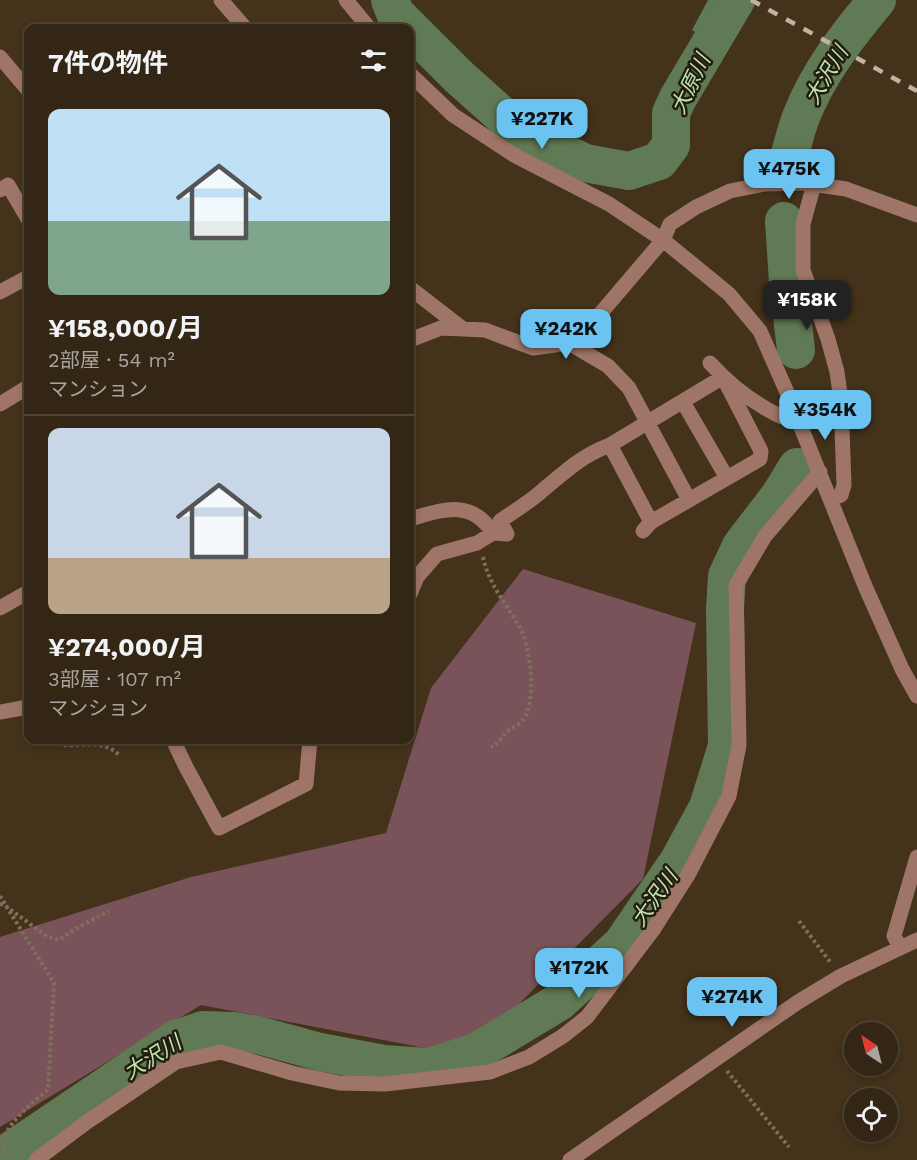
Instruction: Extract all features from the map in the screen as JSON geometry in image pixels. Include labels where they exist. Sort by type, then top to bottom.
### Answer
[{"type":"street","points":[[221,0],[242,24]]},
{"type":"street","points":[[346,0],[366,24]]},
{"type":"street","points":[[0,57],[24,85]]},
{"type":"street","points":[[414,78],[453,115],[514,155],[609,204],[663,240],[729,294],[760,331],[865,586],[902,669],[917,696]]},
{"type":"street","points":[[414,338],[441,328],[485,330],[533,348],[569,343],[600,314],[663,240],[670,224],[696,207],[730,191],[765,184],[814,184],[846,189],[917,215]]},
{"type":"street","points":[[814,184],[803,224],[803,270],[828,339],[837,372],[841,400],[844,485],[842,495],[831,499]]},
{"type":"street","points":[[0,190],[8,186],[24,212]]},
{"type":"street","points":[[0,292],[24,278]]},
{"type":"street","points":[[414,291],[463,329]]},
{"type":"street","points":[[569,343],[608,366],[628,388],[689,500]]},
{"type":"street","points":[[710,363],[757,405],[782,417],[795,413]]},
{"type":"street","points":[[414,584],[417,577],[437,554],[479,542],[493,532],[507,534],[500,521],[542,491],[563,471],[723,377]]},
{"type":"street","points":[[610,445],[647,526],[760,459],[761,451],[723,377]]},
{"type":"street","points":[[0,404],[24,389]]},
{"type":"street","points":[[683,402],[727,478]]},
{"type":"street","points":[[36,1160],[87,1122],[176,1062],[221,1052],[292,1073],[339,1083],[386,1084],[490,1072],[529,1057],[587,1017],[665,912],[688,875],[729,796],[739,744],[736,585],[765,536],[820,472]]},
{"type":"street","points":[[414,518],[453,508],[484,518],[493,532]]},
{"type":"street","points":[[0,608],[24,594]]},
{"type":"street","points":[[0,712],[24,708]]},
{"type":"street","points":[[175,744],[219,828],[306,784],[310,744]]},
{"type":"street","points":[[900,947],[894,936],[917,857]]},
{"type":"street","points":[[570,1160],[798,1002],[841,976],[917,940]]},
{"type":"path","points":[[479,542],[494,590],[521,628],[531,666],[526,713],[518,726],[504,734],[501,742],[491,747]]},
{"type":"path","points":[[66,744],[82,744]]},
{"type":"path","points":[[93,744],[114,749],[120,756]]},
{"type":"path","points":[[0,896],[2,904],[54,983],[48,1090],[19,1113],[3,1135],[2,1147],[11,1160]]},
{"type":"path","points":[[2,904],[48,937],[59,940],[109,911]]},
{"type":"path","points":[[799,921],[841,976]]},
{"type":"path","points":[[718,1058],[744,1094],[789,1147]]},
{"type":"shaded area","points":[[708,0],[749,0],[727,32],[720,47],[692,30]]},
{"type":"shaded area","points":[[523,569],[696,623],[643,879],[512,1011],[451,1053],[201,1005],[0,1127],[0,937],[191,877],[386,833],[431,688]]},
{"type":"waterway","name":"大原川","points":[[390,0],[395,13],[406,24]]},
{"type":"waterway","name":"大原川","points":[[414,32],[505,118],[537,140],[585,163],[629,171],[659,161],[671,145],[671,113],[736,0]]},
{"type":"waterway","name":"大沢川","points":[[789,157],[801,117],[816,85],[844,41],[877,0]]},
{"type":"waterway","name":"大沢川","points":[[784,221],[796,350]]},
{"type":"waterway","name":"大沢川","points":[[0,1158],[176,1039],[203,1030],[234,1031],[258,1035],[320,1052],[384,1064],[429,1067],[476,1052],[559,1002],[622,944],[678,862],[708,807],[727,746],[725,609],[727,576],[741,546],[780,495],[797,467]]},
{"type":"railway","points":[[751,0],[917,91]]}]
